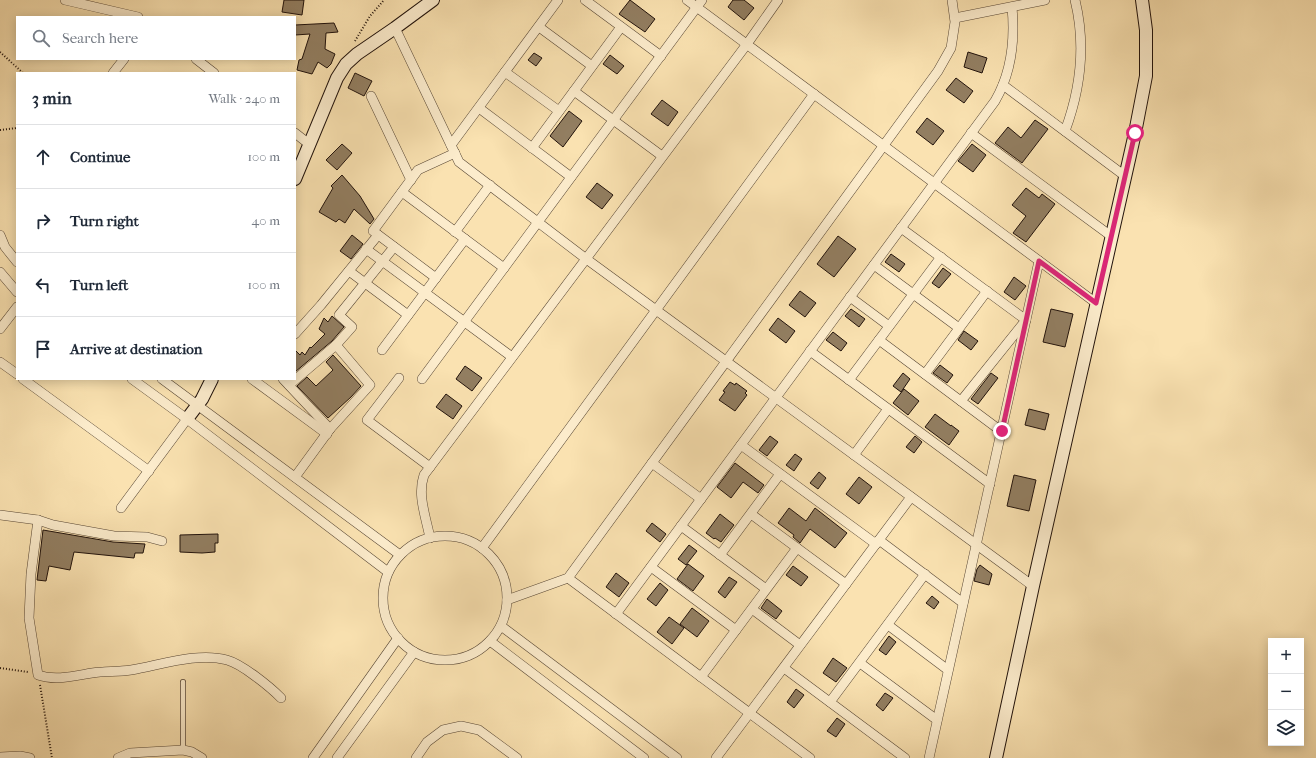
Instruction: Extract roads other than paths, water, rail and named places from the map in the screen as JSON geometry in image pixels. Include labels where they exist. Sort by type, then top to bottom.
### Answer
[{"type":"street","points":[[65,0],[134,16]]},
{"type":"street","points":[[296,176],[337,78],[346,64],[357,54],[433,0]]},
{"type":"street","points":[[436,278],[373,231],[418,170],[453,149],[478,108],[558,0]]},
{"type":"street","points":[[585,0],[661,56]]},
{"type":"street","points":[[687,0],[699,4],[747,44],[1096,303]]},
{"type":"street","points":[[430,538],[421,494],[421,484],[424,475],[585,258],[747,44],[778,0]]},
{"type":"street","points":[[507,600],[568,578],[938,71],[951,48],[955,18],[952,0]]},
{"type":"street","points":[[955,18],[1015,4],[1045,0]]},
{"type":"street","points":[[1065,131],[1076,98],[1081,65],[1080,29],[1075,0]]},
{"type":"street","points":[[996,758],[1146,76],[1146,30],[1142,0]]},
{"type":"street","points":[[422,379],[699,4]]},
{"type":"street","points":[[616,614],[995,101],[1003,85],[1013,45],[1015,4]]},
{"type":"street","points":[[539,27],[592,66]]},
{"type":"street","points":[[532,148],[622,27]]},
{"type":"street","points":[[395,28],[459,162],[585,258],[1033,586]]},
{"type":"street","points":[[114,72],[123,60]]},
{"type":"street","points":[[197,60],[213,72]]},
{"type":"street","points":[[505,72],[559,111]]},
{"type":"street","points":[[1003,85],[1125,176]]},
{"type":"street","points":[[574,91],[662,156]]},
{"type":"street","points":[[482,548],[814,94]]},
{"type":"street","points":[[371,96],[411,180]]},
{"type":"street","points":[[478,108],[571,177]]},
{"type":"street","points":[[971,133],[1111,236]]},
{"type":"street","points":[[296,134],[309,144]]},
{"type":"street","points":[[455,232],[490,185]]},
{"type":"street","points":[[402,192],[504,268]]},
{"type":"street","points":[[901,228],[1026,320]]},
{"type":"street","points":[[0,234],[5,246],[16,261]]},
{"type":"street","points":[[296,333],[321,305],[378,235]]},
{"type":"street","points":[[382,350],[465,239]]},
{"type":"street","points":[[296,375],[336,345],[352,327],[339,315],[394,247]]},
{"type":"street","points":[[366,249],[512,357]]},
{"type":"street","points":[[849,380],[941,257]]},
{"type":"street","points":[[929,758],[1039,261]]},
{"type":"street","points":[[874,265],[959,328]]},
{"type":"street","points":[[348,271],[408,316]]},
{"type":"street","points":[[0,272],[16,291]]},
{"type":"street","points":[[925,374],[986,291]]},
{"type":"street","points":[[850,297],[889,326]]},
{"type":"street","points":[[0,329],[16,308]]},
{"type":"street","points":[[961,401],[1026,320]]},
{"type":"street","points":[[879,340],[1002,431]]},
{"type":"street","points":[[295,477],[328,432],[370,385],[336,345]]},
{"type":"street","points":[[810,351],[990,484]]},
{"type":"street","points":[[0,362],[16,373]]},
{"type":"street","points":[[399,378],[367,420],[430,466]]},
{"type":"street","points":[[25,380],[149,471]]},
{"type":"street","points":[[133,380],[388,572]]},
{"type":"street","points":[[163,380],[400,554]]},
{"type":"street","points":[[121,508],[198,406],[212,380]]},
{"type":"street","points":[[253,380],[328,432]]},
{"type":"street","points":[[286,382],[328,432]]},
{"type":"street","points":[[854,455],[888,409]]},
{"type":"street","points":[[741,445],[780,474],[925,574],[963,603]]},
{"type":"street","points":[[652,463],[701,499]]},
{"type":"street","points":[[720,555],[780,474]]},
{"type":"street","points":[[716,758],[911,497]]},
{"type":"street","points":[[751,514],[846,584]]},
{"type":"street","points":[[0,515],[38,520],[53,525],[99,534],[147,537],[162,541]]},
{"type":"street","points":[[38,520],[31,574],[29,618],[38,675],[44,677],[64,678],[94,673],[129,670],[196,658],[212,657],[229,660],[255,676],[281,698]]},
{"type":"street","points":[[681,526],[766,590]]},
{"type":"street","points":[[444,536],[464,539],[482,548],[496,562],[505,580],[507,600],[501,626],[490,641],[474,653],[454,659],[434,659],[414,652],[398,638],[389,624],[384,607],[384,589],[388,572],[400,554],[412,545],[430,538],[444,536]]},
{"type":"street","points":[[701,677],[797,548]]},
{"type":"street","points":[[651,567],[736,630]]},
{"type":"street","points":[[830,702],[925,574]]},
{"type":"street","points":[[568,578],[810,758]]},
{"type":"street","points":[[752,609],[800,645]]},
{"type":"street","points":[[888,625],[948,670]]},
{"type":"street","points":[[501,626],[677,758]]},
{"type":"street","points":[[314,758],[398,638]]},
{"type":"street","points":[[490,641],[644,758]]},
{"type":"street","points":[[337,758],[414,652]]},
{"type":"street","points":[[860,663],[937,720]]},
{"type":"street","points":[[784,668],[905,758]]},
{"type":"street","points":[[416,758],[427,742],[443,730],[461,726],[479,730],[517,758]]},
{"type":"street","points":[[118,758],[130,753],[153,755],[183,750],[192,752],[202,758]]},
{"type":"street","points":[[0,757],[20,756],[30,758]]},
{"type":"lane","points":[[183,682],[183,750]]}]
